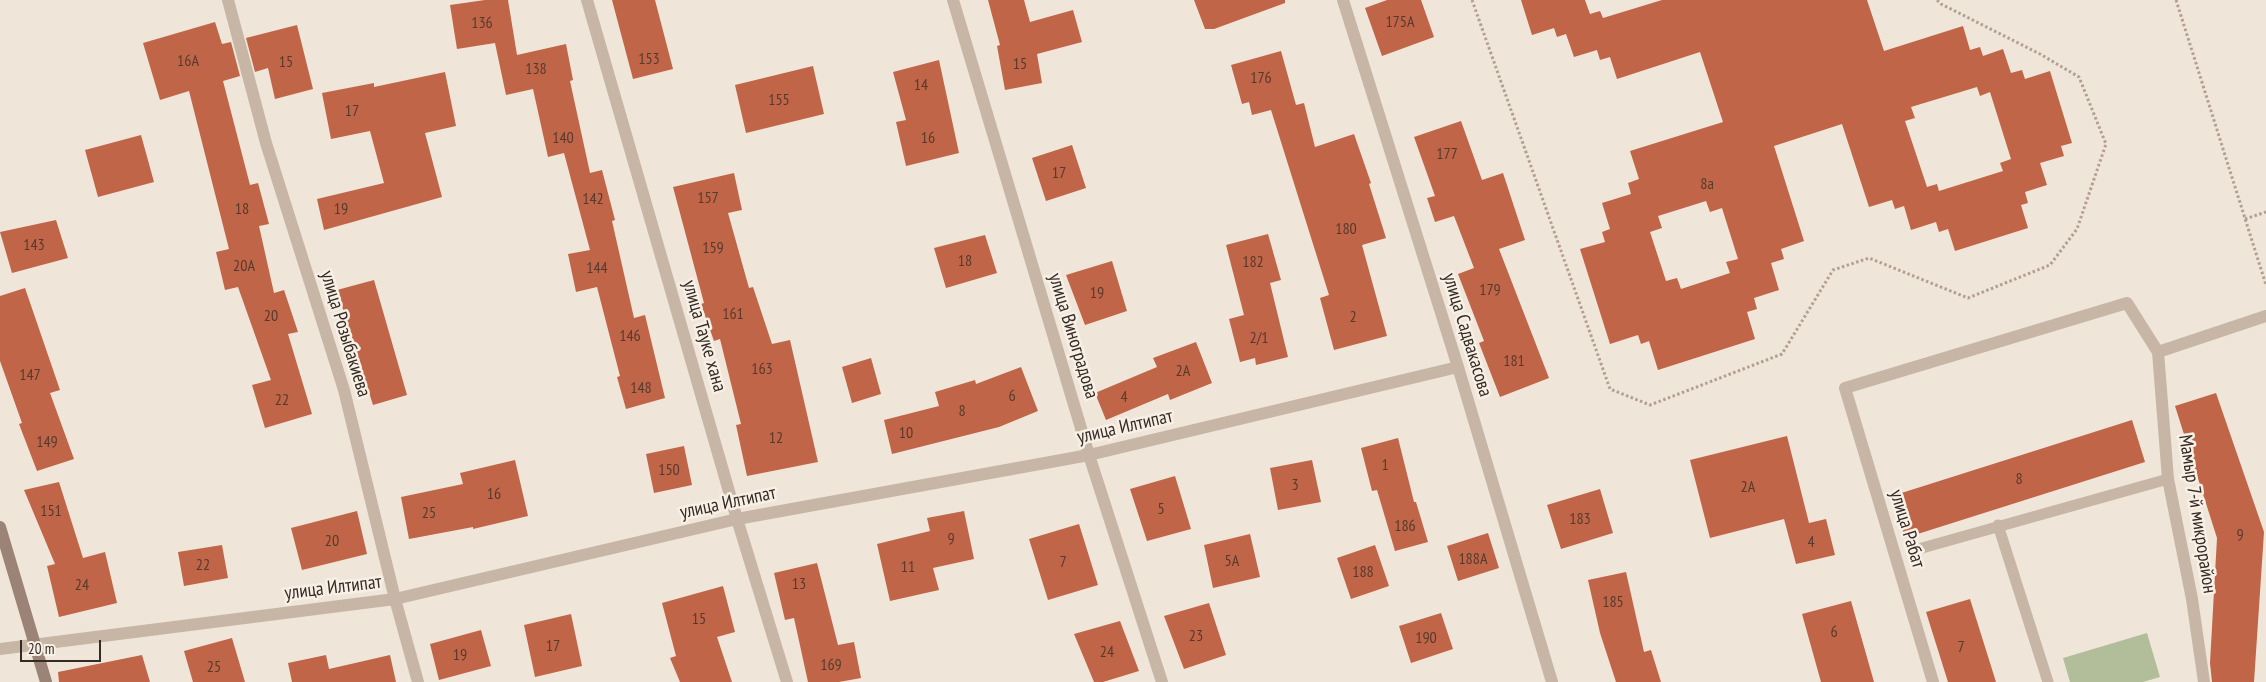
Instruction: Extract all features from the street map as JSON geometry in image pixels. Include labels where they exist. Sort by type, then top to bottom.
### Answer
[{"type":"main road","points":[[0,527],[46,682]]},
{"type":"street","name":"улица Розыбакиева","points":[[228,0],[266,143],[344,390],[395,599],[418,682]]},
{"type":"street","name":"улица Тауке хана","points":[[587,0],[737,519],[788,682]]},
{"type":"street","name":"улица Виноградова","points":[[953,0],[1089,455],[1162,682]]},
{"type":"street","name":"улица Садвакасова","points":[[1342,0],[1458,368],[1552,682]]},
{"type":"street","name":"улица Рабат","points":[[1933,682],[1845,388],[2127,303],[2158,352]]},
{"type":"street","points":[[2158,352],[2266,316]]},
{"type":"street","name":"Мамыр 7-й микрорайон","points":[[2158,352],[2168,479],[2192,599],[2204,682]]},
{"type":"street","name":"улица Илтипат","points":[[0,649],[395,599],[737,519],[1089,455],[1458,368]]},
{"type":"lane","points":[[1922,548],[1998,525],[2168,479]]},
{"type":"lane","points":[[1998,525],[2048,682]]},
{"type":"path","points":[[1472,0],[1610,390],[1650,405],[1782,354],[1833,270],[1869,258],[1968,298],[2050,265],[2077,229],[2106,144],[2079,77],[2040,54],[1941,4],[1937,0]]},
{"type":"path","points":[[2176,0],[2266,285]]},
{"type":"path","points":[[2245,218],[2266,212]]},
{"type":"green space","points":[[2147,633],[2160,677],[2143,682],[2070,682],[2063,658]]},
{"type":"building","points":[[485,0],[508,0],[517,55],[566,44],[573,80],[570,81],[590,173],[602,170],[615,220],[612,221],[634,318],[645,315],[665,398],[626,409],[617,377],[620,376],[597,287],[576,292],[568,254],[590,250],[564,153],[548,157],[533,89],[506,95],[495,43],[457,49],[450,5]]},
{"type":"building","points":[[612,0],[655,0],[673,69],[633,79]]},
{"type":"building","points":[[988,0],[1024,0],[1030,22],[1073,10],[1082,42],[1037,54],[1042,83],[1005,90],[997,46],[1000,45]]},
{"type":"building","points":[[1194,0],[1285,0],[1285,3],[1214,29],[1205,29]]},
{"type":"building","points":[[1387,0],[1421,0],[1434,37],[1382,56],[1365,8]]},
{"type":"building","points":[[1521,0],[1585,0],[1590,14],[1600,11],[1603,18],[1662,0],[1867,0],[1884,51],[1963,26],[1970,50],[1980,47],[1983,56],[2003,49],[2011,73],[2022,70],[2025,79],[2050,71],[2072,143],[2061,146],[2064,156],[2040,163],[2047,185],[2025,192],[2028,203],[2021,205],[2028,228],[1955,251],[1948,229],[1939,232],[1936,222],[1911,230],[1904,206],[1895,209],[1892,200],[1869,207],[1842,124],[1774,146],[1804,241],[1781,249],[1784,259],[1771,263],[1779,290],[1754,298],[1757,309],[1747,312],[1755,339],[1658,370],[1649,341],[1641,344],[1638,335],[1610,344],[1580,249],[1605,242],[1602,232],[1610,229],[1602,203],[1631,194],[1628,183],[1639,179],[1630,151],[1723,122],[1700,52],[1617,79],[1610,57],[1600,60],[1597,50],[1574,57],[1566,34],[1557,37],[1554,28],[1532,35]],"holes":[[[1977,87],[1980,96],[1990,92],[2011,159],[2000,163],[2003,171],[1939,191],[1937,184],[1927,187],[1905,121],[1915,118],[1911,107]],[[1706,201],[1710,212],[1722,208],[1738,259],[1726,262],[1730,273],[1681,289],[1677,278],[1666,281],[1650,232],[1662,228],[1658,216]]]},
{"type":"building","points":[[215,22],[222,44],[231,42],[240,76],[223,81],[250,185],[258,183],[269,224],[259,226],[274,293],[284,290],[298,332],[288,334],[312,414],[265,428],[252,385],[271,380],[238,287],[225,290],[216,252],[229,249],[189,91],[160,100],[143,43]]},
{"type":"building","points":[[297,25],[313,89],[275,99],[268,68],[255,72],[246,38]]},
{"type":"building","points":[[1281,51],[1296,105],[1304,103],[1315,147],[1354,134],[1371,183],[1369,184],[1386,238],[1362,245],[1387,336],[1334,350],[1320,298],[1329,295],[1271,110],[1252,115],[1249,102],[1242,104],[1231,65]]},
{"type":"building","points":[[939,60],[959,153],[906,166],[896,122],[906,120],[893,72]]},
{"type":"building","points":[[813,66],[824,114],[746,133],[735,85]]},
{"type":"building","points":[[445,72],[456,126],[425,133],[442,197],[324,230],[317,199],[384,183],[370,131],[331,139],[322,93],[374,83],[374,87]]},
{"type":"building","points":[[1461,121],[1482,180],[1503,173],[1525,240],[1499,249],[1549,378],[1500,397],[1479,343],[1484,341],[1458,274],[1474,268],[1454,216],[1435,222],[1427,198],[1435,196],[1414,137]]},
{"type":"building","points":[[141,135],[154,182],[98,197],[85,150]]},
{"type":"building","points":[[1072,145],[1086,188],[1046,201],[1032,158]]},
{"type":"building","points":[[734,173],[742,210],[728,213],[749,288],[753,287],[772,344],[790,340],[818,462],[747,476],[736,425],[741,424],[720,339],[714,341],[701,304],[704,303],[673,187]]},
{"type":"building","points":[[56,220],[68,258],[12,273],[0,232]]},
{"type":"building","points":[[1268,234],[1281,280],[1270,283],[1288,357],[1256,365],[1255,358],[1240,362],[1229,319],[1244,315],[1226,245]]},
{"type":"building","points":[[985,235],[997,273],[946,288],[934,248]]},
{"type":"building","points":[[1112,261],[1127,311],[1085,325],[1066,275]]},
{"type":"building","points":[[374,280],[407,395],[373,405],[337,290]]},
{"type":"building","points":[[25,288],[60,390],[50,393],[74,459],[37,471],[19,424],[22,423],[0,361],[0,296]]},
{"type":"building","points":[[1196,342],[1212,383],[1170,400],[1168,394],[1106,420],[1095,393],[1157,367],[1153,358]]},
{"type":"building","points":[[871,358],[881,394],[852,403],[842,367]]},
{"type":"building","points":[[1021,367],[1038,411],[999,427],[892,454],[884,420],[939,406],[935,392],[975,380],[976,384]]},
{"type":"building","points":[[2216,393],[2264,532],[2254,682],[2212,682],[2210,663],[2217,538],[2175,406]]},
{"type":"building","points":[[2132,420],[2145,462],[1905,538],[1892,496]]},
{"type":"building","points":[[1787,436],[1809,523],[1826,519],[1835,555],[1796,564],[1784,519],[1710,538],[1690,460]]},
{"type":"building","points":[[1398,438],[1414,502],[1416,502],[1428,542],[1395,551],[1377,490],[1372,491],[1361,448]]},
{"type":"building","points":[[684,446],[692,485],[654,493],[646,454]]},
{"type":"building","points":[[515,460],[528,516],[473,529],[473,527],[409,539],[401,497],[463,484],[460,473]]},
{"type":"building","points":[[1312,460],[1321,502],[1278,510],[1270,468]]},
{"type":"building","points":[[1175,476],[1191,529],[1147,541],[1130,489]]},
{"type":"building","points":[[59,482],[83,558],[105,552],[117,603],[59,617],[47,566],[55,564],[24,490]]},
{"type":"building","points":[[1600,489],[1613,533],[1561,549],[1547,505]]},
{"type":"building","points":[[357,511],[367,554],[302,570],[291,528]]},
{"type":"building","points":[[964,511],[974,559],[933,568],[939,590],[890,601],[877,544],[930,531],[927,518]]},
{"type":"building","points":[[1079,524],[1098,585],[1048,600],[1029,539]]},
{"type":"building","points":[[1488,533],[1499,568],[1458,581],[1447,546]]},
{"type":"building","points":[[1250,534],[1260,577],[1213,588],[1204,545]]},
{"type":"building","points":[[222,545],[228,578],[184,586],[178,552]]},
{"type":"building","points":[[1375,545],[1389,586],[1351,599],[1337,558]]},
{"type":"building","points":[[817,563],[838,645],[854,642],[861,678],[839,682],[808,682],[794,618],[785,620],[774,573]]},
{"type":"building","points":[[1626,572],[1644,652],[1651,650],[1661,682],[1616,682],[1600,633],[1588,580]]},
{"type":"building","points":[[723,586],[735,632],[717,637],[732,682],[680,682],[670,658],[676,656],[662,603]]},
{"type":"building","points":[[1970,599],[1996,682],[1948,682],[1926,612]]},
{"type":"building","points":[[1851,601],[1874,682],[1821,682],[1802,614]]},
{"type":"building","points":[[1209,603],[1226,655],[1184,669],[1164,616]]},
{"type":"building","points":[[1441,613],[1453,649],[1411,663],[1399,626]]},
{"type":"building","points":[[571,614],[582,666],[535,677],[524,625]]},
{"type":"building","points":[[1120,621],[1139,671],[1103,682],[1094,682],[1074,634]]},
{"type":"building","points":[[481,630],[491,666],[439,680],[430,644]]},
{"type":"building","points":[[232,638],[245,682],[193,682],[184,651]]},
{"type":"building","points":[[142,655],[150,682],[59,682],[58,672]]},
{"type":"building","points":[[326,655],[329,669],[390,655],[396,682],[292,682],[288,663]]}]
